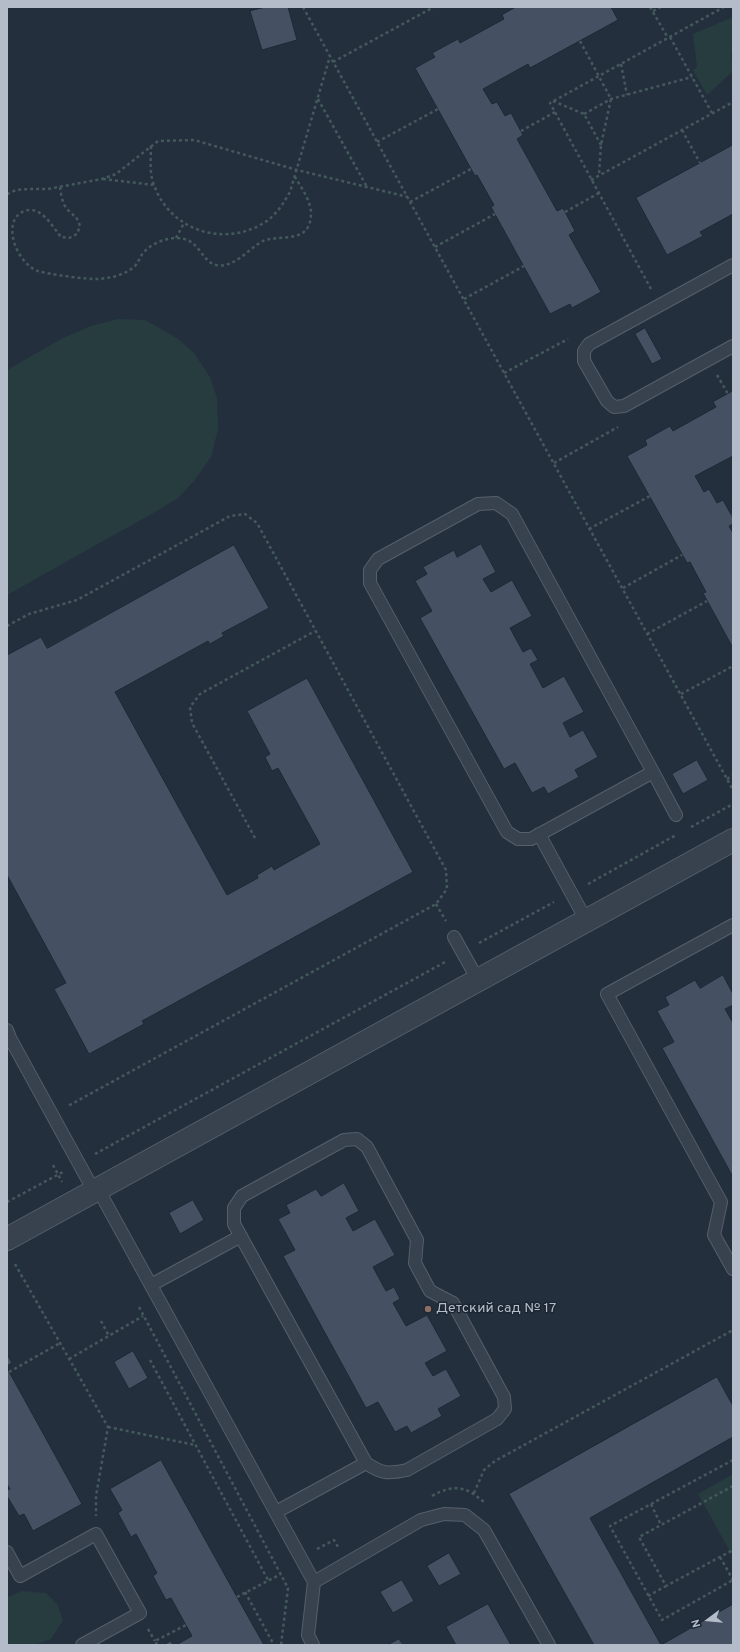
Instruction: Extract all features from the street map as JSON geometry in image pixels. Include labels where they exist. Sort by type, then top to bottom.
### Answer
[{"type":"street","points":[[7,1238],[733,840]]},
{"type":"lane","points":[[733,265],[589,344],[584,351],[584,361],[607,401],[614,407],[624,406],[733,346]]},
{"type":"lane","points":[[653,772],[531,839],[518,839],[507,832],[370,583],[370,570],[378,559],[478,504],[496,503],[512,514],[653,772],[676,815]]},
{"type":"lane","points":[[539,834],[586,920]]},
{"type":"lane","points":[[733,925],[607,994],[721,1202],[714,1235],[733,1269]]},
{"type":"lane","points":[[454,937],[478,980]]},
{"type":"lane","points":[[7,1030],[78,1163],[96,1190],[151,1285],[314,1582],[308,1635],[313,1645]]},
{"type":"lane","points":[[357,1139],[367,1147],[417,1240],[415,1263],[430,1291],[453,1303],[504,1397],[505,1408],[497,1419],[406,1470],[393,1473],[378,1471],[366,1463],[234,1224],[234,1208],[242,1196],[344,1140],[357,1139]]},
{"type":"lane","points":[[151,1285],[241,1236]]},
{"type":"lane","points":[[276,1512],[366,1463]]},
{"type":"lane","points":[[314,1582],[421,1520],[444,1514],[465,1515],[484,1530],[549,1645]]},
{"type":"lane","points":[[7,1552],[20,1576],[96,1534],[140,1613],[82,1645]]},
{"type":"path","points":[[303,7],[733,790]]},
{"type":"path","points":[[333,62],[434,7]]},
{"type":"path","points":[[650,7],[712,113]]},
{"type":"path","points":[[653,11],[661,7]]},
{"type":"path","points":[[653,291],[550,103],[724,7]]},
{"type":"path","points":[[580,41],[611,99],[601,145],[599,175]]},
{"type":"path","points":[[151,145],[150,168],[154,185],[166,207],[184,223],[203,232],[224,235],[244,232],[264,223],[279,210],[290,192],[330,56]]},
{"type":"path","points":[[621,64],[627,95]]},
{"type":"path","points":[[584,114],[611,99],[692,77]]},
{"type":"path","points":[[318,99],[367,187]]},
{"type":"path","points":[[554,101],[584,114],[601,145]]},
{"type":"path","points":[[591,180],[733,102]]},
{"type":"path","points":[[377,142],[438,109]]},
{"type":"path","points":[[521,131],[554,112]]},
{"type":"path","points":[[682,130],[700,163]]},
{"type":"path","points":[[7,194],[16,190],[48,189],[102,179],[116,174],[128,166],[151,145],[158,141],[194,140],[297,170],[408,197]]},
{"type":"path","points":[[410,202],[471,169]]},
{"type":"path","points":[[60,187],[62,199],[66,208],[77,217],[79,221],[80,226],[77,234],[69,238],[61,237],[39,211],[32,209],[23,211],[16,216],[10,226],[14,250],[23,260],[38,271],[97,279],[117,276],[129,271],[136,265],[141,255],[150,246],[163,240],[176,238],[187,240],[197,246],[207,260],[216,265],[226,264],[237,260],[263,241],[272,238],[298,235],[307,228],[311,216],[309,202],[295,177]]},
{"type":"path","points":[[102,179],[154,185]]},
{"type":"path","points":[[565,212],[599,193]]},
{"type":"path","points":[[435,247],[495,214]]},
{"type":"path","points":[[176,238],[184,223]]},
{"type":"path","points":[[464,299],[524,266]]},
{"type":"path","points":[[504,373],[568,338],[584,351]]},
{"type":"path","points":[[716,373],[728,394]]},
{"type":"path","points":[[554,463],[618,428],[614,407]]},
{"type":"path","points":[[590,529],[650,496]]},
{"type":"path","points":[[7,626],[29,614],[76,600],[230,516],[245,514],[257,524],[446,870],[447,889],[436,904],[52,1115]]},
{"type":"path","points":[[623,588],[682,555]]},
{"type":"path","points":[[647,634],[707,601]]},
{"type":"path","points":[[255,838],[192,723],[190,707],[200,694],[315,631]]},
{"type":"path","points":[[681,694],[733,666]]},
{"type":"path","points":[[727,779],[733,775]]},
{"type":"path","points":[[685,830],[733,804]]},
{"type":"path","points":[[7,1202],[678,834]]},
{"type":"path","points":[[53,1165],[63,1184]]},
{"type":"path","points":[[15,1264],[108,1427],[96,1496]]},
{"type":"path","points":[[136,1302],[288,1588],[281,1645]]},
{"type":"path","points":[[69,1359],[143,1316]]},
{"type":"path","points":[[101,1321],[109,1336]]},
{"type":"path","points":[[474,1493],[484,1470],[495,1461],[733,1330]]},
{"type":"path","points":[[9,1372],[60,1343]]},
{"type":"path","points":[[150,1360],[268,1580]]},
{"type":"path","points":[[108,1427],[195,1445]]},
{"type":"path","points":[[720,1557],[733,1580],[662,1620],[610,1526],[733,1460]]},
{"type":"path","points":[[666,1586],[639,1537],[733,1486]]},
{"type":"path","points":[[426,1499],[439,1492],[452,1488],[463,1488],[474,1493],[486,1505]]},
{"type":"path","points":[[651,1504],[661,1525]]},
{"type":"path","points":[[301,1558],[334,1540],[338,1548],[345,1545]]},
{"type":"path","points":[[648,1596],[733,1550]]},
{"type":"path","points":[[237,1597],[281,1574]]},
{"type":"path","points":[[245,1592],[274,1645]]},
{"type":"path","points":[[157,1645],[155,1641],[186,1625]]},
{"type":"green space","points":[[733,17],[733,50],[731,55],[733,71],[707,95],[693,70],[697,67],[693,34]]},
{"type":"green space","points":[[118,319],[145,320],[177,338],[194,353],[210,377],[217,398],[218,429],[211,457],[194,481],[178,498],[7,595],[7,370],[63,338],[91,326]]},
{"type":"green space","points":[[733,1474],[733,1557],[698,1494]]},
{"type":"green space","points":[[23,1591],[46,1593],[57,1604],[63,1620],[51,1639],[34,1645],[7,1644],[7,1597]]},
{"type":"building","points":[[266,7],[288,7],[297,40],[262,50],[250,11]]},
{"type":"building","points":[[516,7],[611,7],[618,20],[530,68],[528,64],[483,89],[492,104],[497,102],[505,116],[511,113],[523,135],[517,139],[557,211],[563,208],[575,231],[569,235],[601,292],[572,308],[570,304],[550,314],[491,207],[494,205],[477,175],[475,176],[415,68],[435,57],[432,53],[458,39],[460,43],[504,19],[502,15]]},
{"type":"building","points":[[733,145],[733,214],[700,232],[703,236],[667,255],[636,198]]},
{"type":"building","points":[[645,328],[662,359],[652,364],[635,334]]},
{"type":"building","points":[[733,391],[733,456],[695,476],[704,492],[709,489],[717,503],[723,500],[733,518],[733,524],[729,526],[733,533],[733,648],[703,593],[706,592],[690,562],[687,563],[627,456],[647,445],[645,440],[670,426],[673,431],[716,407],[713,402]]},
{"type":"building","points":[[481,544],[496,572],[483,579],[491,592],[512,580],[532,616],[510,628],[523,652],[531,648],[538,660],[530,664],[543,688],[564,676],[584,712],[563,723],[570,737],[583,730],[598,757],[575,770],[579,777],[548,794],[544,787],[532,793],[515,763],[504,769],[420,618],[432,611],[415,581],[427,574],[423,567],[454,550],[457,557]]},
{"type":"building","points":[[234,545],[269,608],[222,633],[224,636],[210,644],[208,641],[115,692],[227,895],[258,878],[257,875],[272,866],[274,870],[320,844],[278,768],[272,771],[265,757],[270,754],[247,711],[307,678],[413,872],[142,1021],[144,1024],[89,1054],[54,989],[66,983],[7,875],[7,655],[41,637],[47,648]]},
{"type":"building","points":[[697,760],[708,780],[683,794],[672,774]]},
{"type":"building","points":[[723,975],[733,994],[733,1005],[725,1009],[733,1023],[733,1177],[662,1048],[674,1042],[657,1011],[669,1005],[665,997],[695,980],[700,988]]},
{"type":"building","points":[[344,1183],[359,1211],[346,1218],[353,1231],[375,1219],[395,1255],[373,1267],[386,1291],[394,1287],[400,1299],[393,1303],[406,1326],[427,1315],[447,1351],[425,1363],[433,1376],[446,1369],[461,1396],[438,1409],[442,1416],[411,1433],[407,1426],[395,1432],[378,1402],[366,1408],[283,1256],[295,1250],[278,1219],[290,1213],[286,1205],[316,1189],[321,1196]]},
{"type":"building","points":[[193,1200],[204,1220],[180,1234],[169,1213]]},
{"type":"building","points":[[133,1351],[148,1378],[129,1389],[114,1362]]},
{"type":"building","points":[[7,1354],[12,1363],[7,1366]]},
{"type":"building","points":[[7,1368],[82,1504],[33,1531],[24,1514],[19,1516],[7,1496],[7,1490],[10,1489],[7,1484]]},
{"type":"building","points":[[717,1377],[733,1406],[733,1437],[590,1518],[661,1645],[594,1645],[509,1494]]},
{"type":"building","points":[[161,1460],[264,1645],[176,1645],[192,1636],[171,1598],[166,1600],[153,1576],[157,1573],[136,1534],[131,1537],[118,1513],[122,1510],[110,1489]]},
{"type":"building","points":[[449,1553],[461,1574],[439,1586],[427,1566]]},
{"type":"building","points":[[402,1580],[414,1601],[393,1613],[380,1592]]},
{"type":"building","points":[[488,1604],[511,1645],[456,1645],[446,1627]]},
{"type":"building","points":[[733,1604],[733,1645],[661,1645]]},
{"type":"building","points":[[399,1639],[403,1645],[388,1645]]},
{"type":"building","points":[[171,1641],[173,1645],[164,1645]]},
{"type":"place","name":"Детский сад № 17","points":[[428,1309]]}]
